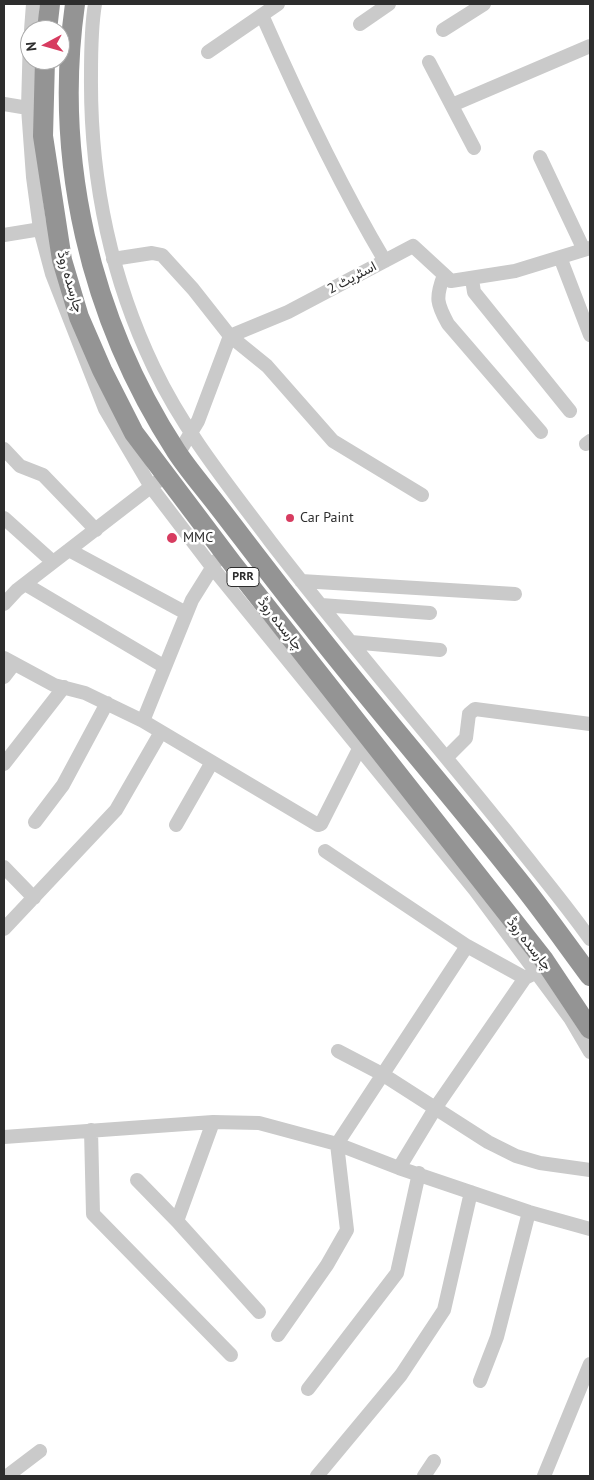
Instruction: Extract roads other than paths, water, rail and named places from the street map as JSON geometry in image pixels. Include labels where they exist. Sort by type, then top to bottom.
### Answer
[{"type":"highway","points":[[49,20],[50,4]]},
{"type":"highway","name":"چارسدہ روڈ","points":[[74,4],[69,47],[68,104],[71,159],[78,211],[90,262],[114,331],[156,419],[178,454],[348,673],[512,871],[590,976]]},
{"type":"highway","name":"چارسدہ روڈ","points":[[45,70],[43,136],[48,228],[62,260],[79,317],[102,370],[158,482],[217,559],[330,688],[544,960],[590,1029]]},
{"type":"highway","points":[[330,688],[348,673]]},
{"type":"street","points":[[31,20],[33,4]]},
{"type":"street","points":[[95,4],[91,55],[92,137],[98,186],[113,259],[138,332],[155,370],[190,434],[301,581],[447,758],[590,939]]},
{"type":"street","points":[[208,52],[278,4]]},
{"type":"street","points":[[360,24],[389,4]]},
{"type":"street","points":[[443,30],[484,4]]},
{"type":"street","points":[[262,15],[288,74],[350,202],[385,260]]},
{"type":"street","points":[[452,105],[590,46]]},
{"type":"street","points":[[429,62],[474,148]]},
{"type":"street","points":[[4,235],[48,228],[33,177],[28,108],[29,70]]},
{"type":"street","points":[[4,104],[28,108]]},
{"type":"street","points":[[540,157],[587,249],[515,271],[472,279],[451,281],[444,275],[437,292],[439,307],[448,324],[541,432]]},
{"type":"street","name":"اسٹریٹ 2","points":[[230,336],[288,312],[413,246],[444,275]]},
{"type":"street","points":[[113,259],[152,253],[162,255],[193,289],[230,336],[267,366],[333,441],[422,495]]},
{"type":"street","points":[[560,257],[590,334]]},
{"type":"street","points":[[472,279],[474,292],[570,411]]},
{"type":"street","points":[[178,454],[198,421],[230,336]]},
{"type":"street","points":[[4,449],[20,466],[43,475],[96,530]]},
{"type":"street","points":[[6,596],[25,584],[158,482]]},
{"type":"street","points":[[4,518],[53,562]]},
{"type":"street","points":[[69,550],[186,613]]},
{"type":"street","points":[[143,721],[186,613],[217,559],[359,749],[475,890],[531,975],[570,1018],[590,1052]]},
{"type":"street","points":[[301,581],[514,594]]},
{"type":"street","points":[[25,584],[165,667]]},
{"type":"street","points":[[321,605],[430,613]]},
{"type":"street","points":[[352,642],[440,650]]},
{"type":"street","points":[[4,677],[9,661],[54,685],[85,693],[107,703],[143,721],[318,825],[322,824],[359,749]]},
{"type":"street","points":[[4,764],[64,688]]},
{"type":"street","points":[[35,822],[63,784],[107,703]]},
{"type":"street","points":[[447,758],[466,738],[469,714],[476,709],[590,724]]},
{"type":"street","points":[[4,929],[116,810],[161,732]]},
{"type":"street","points":[[176,825],[212,762]]},
{"type":"street","points":[[324,852],[467,946],[531,975]]},
{"type":"street","points":[[4,867],[34,898]]},
{"type":"street","points":[[278,1335],[327,1265],[347,1230],[337,1144],[467,946]]},
{"type":"street","points":[[399,1168],[436,1107],[531,975]]},
{"type":"street","points":[[338,1051],[382,1074],[488,1142],[516,1156],[540,1163],[590,1170]]},
{"type":"street","points":[[177,1221],[213,1122]]},
{"type":"street","points":[[4,1138],[213,1122],[259,1123],[337,1144],[399,1168],[419,1173],[529,1212],[590,1229]]},
{"type":"street","points":[[91,1130],[93,1214],[231,1354]]},
{"type":"street","points":[[308,1389],[397,1273],[419,1173]]},
{"type":"street","points":[[137,1180],[177,1221],[259,1312]]},
{"type":"street","points":[[317,1476],[401,1376],[444,1310],[471,1192]]},
{"type":"street","points":[[480,1381],[496,1337],[529,1212]]},
{"type":"street","points":[[544,1476],[590,1364]]},
{"type":"street","points":[[7,1476],[40,1451]]},
{"type":"street","points":[[424,1476],[434,1461]]},
{"type":"place","name":"Car Paint","points":[[290,518]]},
{"type":"place","name":"MMC","points":[[172,538]]}]
